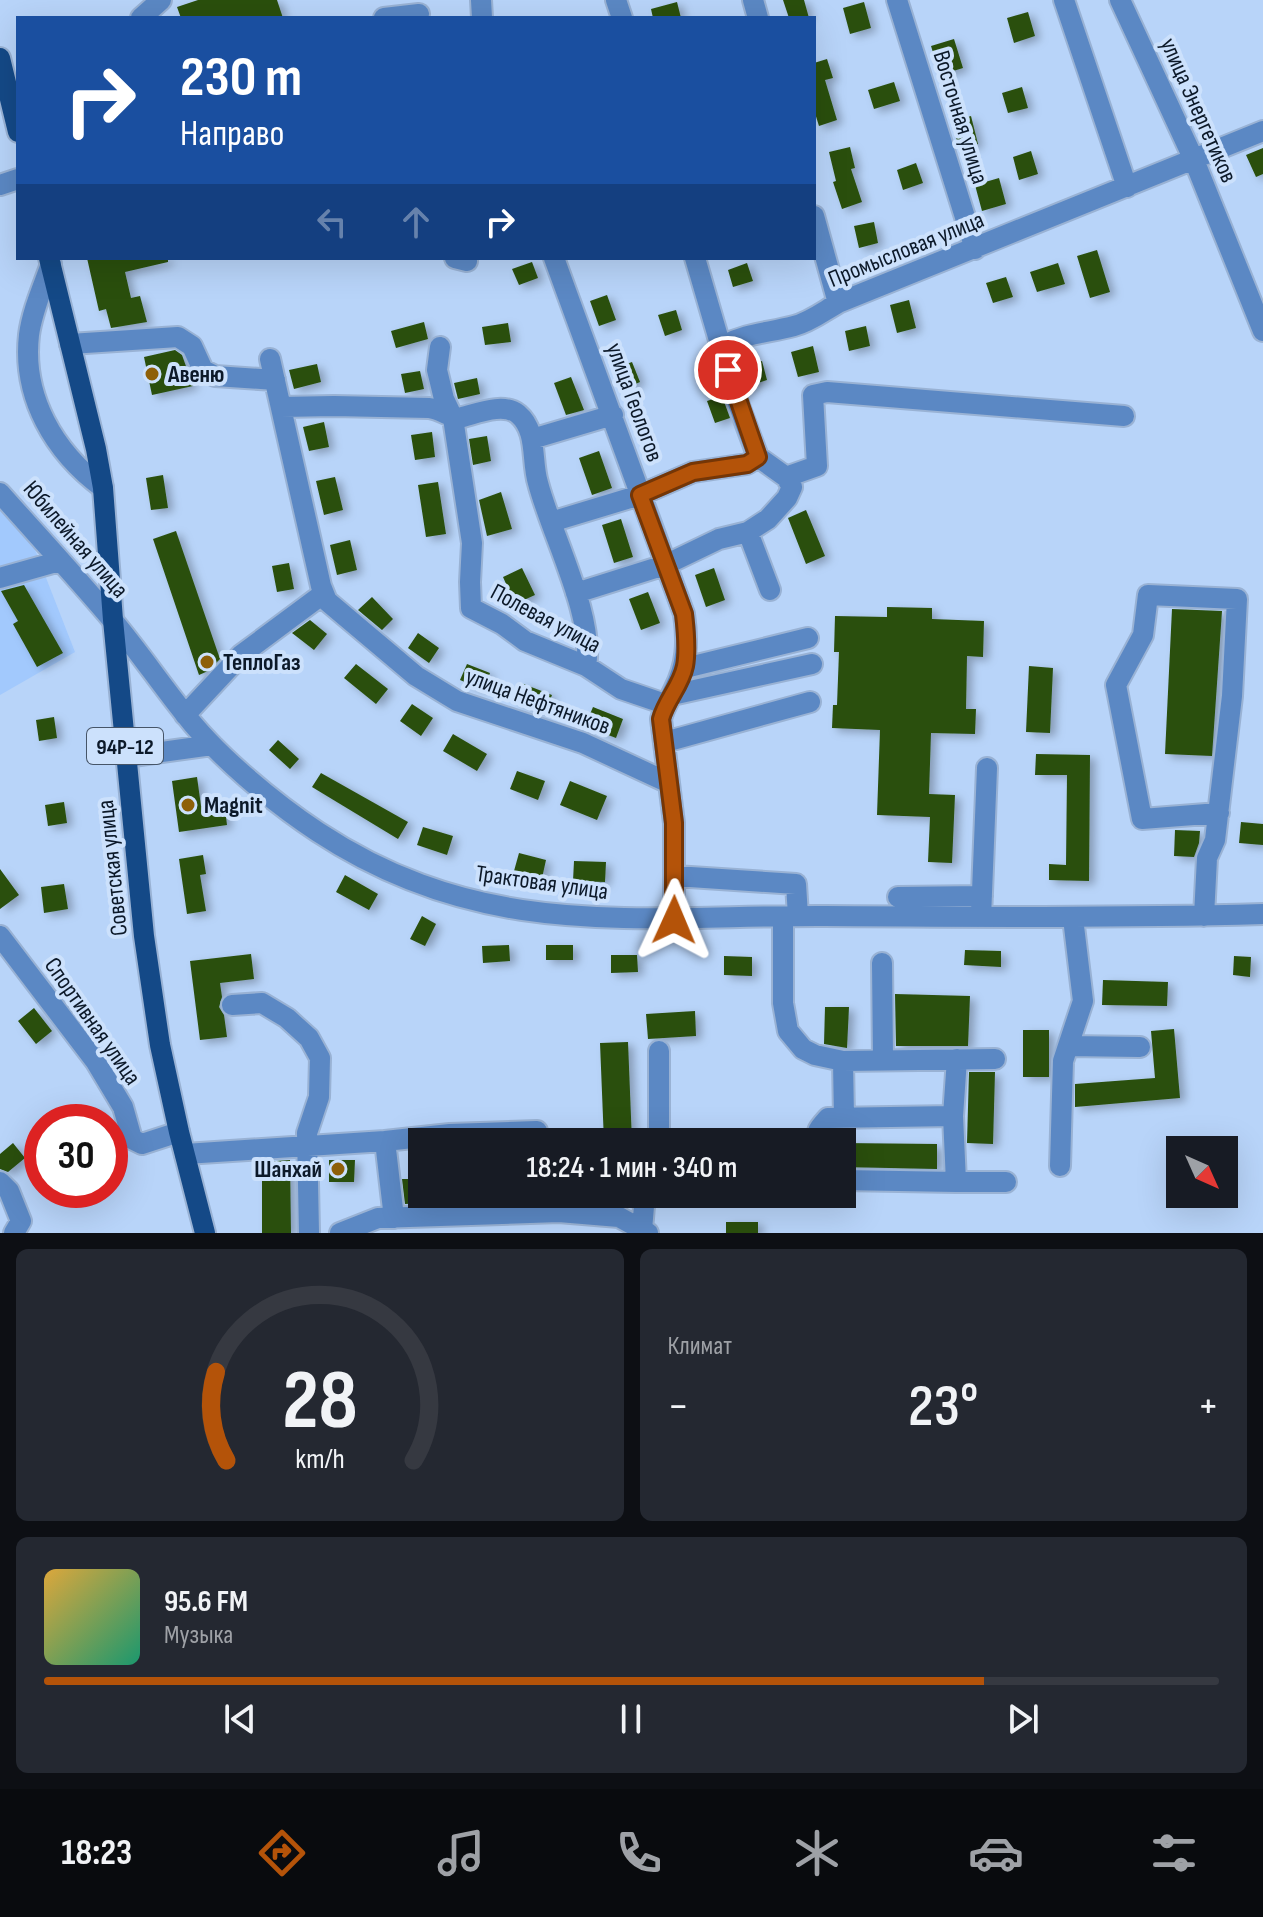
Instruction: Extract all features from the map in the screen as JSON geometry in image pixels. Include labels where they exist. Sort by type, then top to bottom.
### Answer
[{"type":"main road","points":[[7,63],[16,119]]},
{"type":"main road","name":"Советская улица","points":[[50,261],[103,488],[144,936],[160,1045],[205,1233]]},
{"type":"street","points":[[143,16],[161,0]]},
{"type":"street","name":"Восточная улица","points":[[897,0],[975,249]]},
{"type":"street","points":[[1064,0],[1127,187]]},
{"type":"street","name":"улица Энергетиков","points":[[1120,0],[1194,160],[1263,331]]},
{"type":"street","points":[[394,16],[418,11]]},
{"type":"street","name":"Промысловая улица","points":[[722,346],[742,335],[795,326],[838,303],[1263,131]]},
{"type":"street","points":[[816,223],[838,303]]},
{"type":"street","name":"улица Геологов","points":[[555,260],[684,614],[687,633],[685,668],[661,719],[674,823],[674,920]]},
{"type":"street","points":[[576,593],[665,565],[719,539],[748,532],[768,519],[787,498],[792,487],[786,477],[758,457],[735,395],[696,260]]},
{"type":"street","points":[[50,261],[29,336],[34,395],[40,412],[69,459],[103,488]]},
{"type":"street","points":[[70,344],[178,337],[192,346],[203,370],[215,376],[275,380]]},
{"type":"street","name":"Полевая улица","points":[[440,347],[437,370],[444,399],[453,418],[472,543],[471,608],[502,624],[525,641],[586,666],[621,689],[668,699]]},
{"type":"street","points":[[185,715],[241,655],[323,594],[270,359]]},
{"type":"street","points":[[786,477],[817,466],[813,395],[827,392],[1124,416]]},
{"type":"street","points":[[281,407],[429,408],[440,409],[453,418],[510,409],[525,421],[532,439],[537,481],[576,593],[589,648],[586,666]]},
{"type":"street","points":[[532,439],[613,415]]},
{"type":"street","points":[[551,522],[640,495],[693,472],[747,464],[758,457]]},
{"type":"street","name":"Юбилейная улица","points":[[0,493],[113,620]]},
{"type":"street","points":[[748,532],[770,590]]},
{"type":"street","points":[[0,578],[60,561]]},
{"type":"street","name":"улица Нефтяников","points":[[323,594],[335,610],[416,676],[457,701],[583,743],[669,783]]},
{"type":"street","points":[[1204,916],[1207,858],[1215,840],[1219,813],[1232,696],[1237,599],[1148,595],[1143,635],[1116,685],[1142,819],[1219,813]]},
{"type":"street","name":"Трактовая улица","points":[[113,620],[185,715],[212,745],[275,800],[316,831],[368,862],[414,884],[459,898],[524,911],[592,919],[1073,918],[1263,914]]},
{"type":"street","points":[[685,668],[808,638]]},
{"type":"street","points":[[668,699],[812,664]]},
{"type":"street","points":[[665,742],[810,702]]},
{"type":"street","points":[[126,757],[212,745]]},
{"type":"street","points":[[981,917],[987,768]]},
{"type":"street","points":[[675,876],[796,884],[783,1003],[788,1031],[803,1049],[843,1061],[883,1058],[995,1059]]},
{"type":"street","points":[[898,897],[982,896]]},
{"type":"street","points":[[1060,1166],[1063,1061],[1083,1001],[1073,918]]},
{"type":"street","name":"Спортивная улица","points":[[0,936],[96,1062],[123,1107],[126,1127],[132,1139],[142,1144],[179,1132]]},
{"type":"street","points":[[882,963],[883,1058]]},
{"type":"street","points":[[232,1005],[262,1003],[287,1018],[309,1038],[320,1058],[319,1097],[306,1144],[309,1233]]},
{"type":"street","points":[[1068,1046],[1140,1047]]},
{"type":"street","points":[[659,1051],[659,1128]]},
{"type":"street","points":[[956,1182],[953,1116],[957,1059]]},
{"type":"street","points":[[843,1061],[844,1118]]},
{"type":"street","points":[[821,1128],[828,1118],[953,1116]]},
{"type":"street","points":[[185,1154],[408,1139]]},
{"type":"street","points":[[385,1141],[394,1218]]},
{"type":"street","points":[[856,1180],[1006,1182]]},
{"type":"street","points":[[0,1182],[9,1191],[21,1221],[14,1233]]},
{"type":"street","points":[[340,1233],[378,1218],[559,1212],[619,1217],[645,1232],[645,1208]]},
{"type":"shaded area","points":[[0,505],[34,547],[75,652],[0,695]]},
{"type":"building","points":[[198,0],[277,0],[282,16],[180,16],[177,7]]},
{"type":"building","points":[[783,0],[804,0],[808,16],[788,16]]},
{"type":"building","points":[[677,2],[680,16],[653,16],[651,9]]},
{"type":"building","points":[[864,2],[871,28],[850,34],[843,8]]},
{"type":"building","points":[[1028,12],[1035,36],[1014,43],[1007,18]]},
{"type":"building","points":[[954,39],[963,68],[940,75],[931,46]]},
{"type":"building","points":[[827,59],[833,78],[825,80],[837,120],[819,126],[816,116],[816,62]]},
{"type":"building","points":[[894,82],[900,101],[874,109],[868,90]]},
{"type":"building","points":[[1022,87],[1028,108],[1008,113],[1002,93]]},
{"type":"building","points":[[971,116],[978,144],[959,149],[952,122]]},
{"type":"building","points":[[850,147],[855,168],[851,169],[862,202],[842,209],[833,182],[836,181],[829,152]]},
{"type":"building","points":[[1263,148],[1263,174],[1256,177],[1246,155]]},
{"type":"building","points":[[1031,151],[1038,174],[1019,180],[1013,157]]},
{"type":"building","points":[[916,163],[923,183],[903,190],[897,170]]},
{"type":"building","points":[[999,178],[1006,204],[982,211],[975,185]]},
{"type":"building","points":[[874,222],[878,243],[859,248],[854,226]]},
{"type":"building","points":[[1097,250],[1110,292],[1090,298],[1077,256]]},
{"type":"building","points":[[87,260],[168,260],[125,272],[131,298],[140,296],[147,322],[111,328],[106,309],[99,311]]},
{"type":"building","points":[[532,262],[538,278],[519,285],[512,269]]},
{"type":"building","points":[[747,263],[753,281],[733,287],[728,270]]},
{"type":"building","points":[[1058,263],[1065,284],[1037,292],[1030,272]]},
{"type":"building","points":[[1006,277],[1013,297],[993,303],[986,283]]},
{"type":"building","points":[[607,295],[616,320],[599,326],[590,301]]},
{"type":"building","points":[[909,300],[916,328],[897,333],[890,305]]},
{"type":"building","points":[[676,310],[682,330],[665,336],[658,315]]},
{"type":"building","points":[[424,322],[428,339],[396,348],[391,331]]},
{"type":"building","points":[[508,323],[511,342],[485,345],[482,327]]},
{"type":"building","points":[[866,326],[870,346],[849,351],[845,331]]},
{"type":"building","points":[[813,346],[819,372],[798,377],[791,352]]},
{"type":"building","points":[[175,350],[182,355],[193,386],[152,395],[144,357]]},
{"type":"building","points":[[762,361],[767,380],[746,387],[741,368]]},
{"type":"building","points":[[632,362],[640,382],[624,389],[616,368]]},
{"type":"building","points":[[317,364],[321,382],[294,389],[289,370]]},
{"type":"building","points":[[420,371],[424,389],[405,393],[401,374]]},
{"type":"building","points":[[571,377],[584,410],[566,415],[554,383]]},
{"type":"building","points":[[477,378],[480,394],[458,399],[454,383]]},
{"type":"building","points":[[722,396],[730,418],[715,423],[707,401]]},
{"type":"building","points":[[324,422],[329,447],[309,451],[303,427]]},
{"type":"building","points":[[432,432],[435,457],[415,460],[411,435]]},
{"type":"building","points":[[487,436],[491,461],[473,465],[469,439]]},
{"type":"building","points":[[599,451],[612,488],[592,495],[579,458]]},
{"type":"building","points":[[163,475],[168,508],[151,510],[146,478]]},
{"type":"building","points":[[335,477],[343,510],[324,515],[316,481]]},
{"type":"building","points":[[438,482],[446,534],[426,537],[418,485]]},
{"type":"building","points":[[501,492],[512,529],[487,536],[479,500]]},
{"type":"building","points":[[806,510],[825,556],[806,564],[788,518]]},
{"type":"building","points":[[621,519],[633,557],[614,563],[602,525]]},
{"type":"building","points":[[176,531],[220,659],[199,675],[153,539]]},
{"type":"building","points":[[350,540],[357,570],[337,575],[330,545]]},
{"type":"building","points":[[289,563],[294,589],[277,592],[272,566]]},
{"type":"building","points":[[522,568],[535,595],[515,604],[503,577]]},
{"type":"building","points":[[714,568],[725,600],[706,607],[695,575]]},
{"type":"building","points":[[24,585],[63,653],[37,667],[13,624],[18,621],[1,591]]},
{"type":"building","points":[[648,592],[660,623],[641,630],[629,599]]},
{"type":"building","points":[[372,597],[393,619],[382,630],[358,610]]},
{"type":"building","points":[[887,607],[932,608],[932,619],[984,621],[983,657],[967,656],[966,709],[976,709],[975,734],[931,733],[929,794],[955,795],[952,863],[928,862],[930,817],[877,815],[880,730],[832,728],[833,705],[837,705],[839,652],[834,652],[835,616],[887,617]]},
{"type":"building","points":[[1172,609],[1222,611],[1212,756],[1165,754]]},
{"type":"building","points":[[310,620],[327,634],[314,650],[292,633]]},
{"type":"building","points":[[418,633],[439,648],[429,663],[408,648]]},
{"type":"building","points":[[356,664],[388,689],[376,704],[344,678]]},
{"type":"building","points":[[467,664],[490,673],[483,690],[460,680]]},
{"type":"building","points":[[1029,666],[1053,668],[1050,733],[1026,732]]},
{"type":"building","points":[[521,683],[552,695],[545,713],[514,701]]},
{"type":"building","points":[[412,704],[433,718],[421,736],[400,721]]},
{"type":"building","points":[[593,707],[623,719],[616,738],[585,726]]},
{"type":"building","points":[[54,717],[57,738],[39,741],[36,720]]},
{"type":"building","points":[[453,734],[487,754],[477,771],[443,751]]},
{"type":"building","points":[[278,740],[299,759],[290,769],[269,750]]},
{"type":"building","points":[[1036,754],[1090,755],[1089,881],[1049,880],[1049,864],[1066,865],[1067,775],[1035,775]]},
{"type":"building","points":[[517,771],[545,781],[538,800],[510,789]]},
{"type":"building","points":[[321,773],[408,822],[398,839],[312,787]]},
{"type":"building","name":"Magnit","points":[[197,777],[201,806],[212,804],[213,811],[225,809],[227,825],[179,832],[172,781]]},
{"type":"building","points":[[570,781],[607,796],[597,820],[560,805]]},
{"type":"building","points":[[64,802],[67,823],[48,826],[45,805]]},
{"type":"building","points":[[1241,822],[1263,824],[1263,845],[1239,843]]},
{"type":"building","points":[[423,827],[453,836],[447,855],[417,845]]},
{"type":"building","points":[[1175,830],[1200,831],[1194,857],[1174,856]]},
{"type":"building","points":[[519,853],[546,860],[542,878],[514,871]]},
{"type":"building","points":[[203,855],[206,874],[200,875],[206,911],[187,914],[179,859]]},
{"type":"building","points":[[574,861],[606,862],[605,882],[573,881]]},
{"type":"building","points":[[0,869],[19,895],[0,909]]},
{"type":"building","points":[[345,875],[378,894],[369,910],[336,892]]},
{"type":"building","points":[[64,884],[68,909],[44,913],[41,887]]},
{"type":"building","points":[[422,916],[436,924],[425,946],[410,939]]},
{"type":"building","points":[[509,945],[510,961],[483,963],[482,946]]},
{"type":"building","points":[[546,945],[573,945],[573,960],[546,960]]},
{"type":"building","points":[[965,950],[1001,951],[1001,967],[964,965]]},
{"type":"building","points":[[251,954],[254,979],[220,983],[222,997],[219,1007],[224,1015],[227,1037],[200,1040],[190,961]]},
{"type":"building","points":[[611,955],[637,955],[638,972],[611,973]]},
{"type":"building","points":[[724,956],[752,957],[752,976],[724,975]]},
{"type":"building","points":[[1234,956],[1251,957],[1250,977],[1233,975]]},
{"type":"building","points":[[1103,980],[1168,982],[1167,1006],[1102,1005]]},
{"type":"building","points":[[895,994],[970,996],[968,1046],[896,1046]]},
{"type":"building","points":[[825,1007],[849,1007],[847,1048],[824,1044]]},
{"type":"building","points":[[34,1008],[52,1031],[36,1044],[18,1021]]},
{"type":"building","points":[[695,1011],[696,1036],[648,1039],[646,1014]]},
{"type":"building","points":[[1174,1029],[1180,1098],[1075,1107],[1075,1084],[1155,1078],[1151,1031]]},
{"type":"building","points":[[1023,1030],[1049,1030],[1049,1077],[1023,1077]]},
{"type":"building","points":[[628,1042],[631,1128],[603,1128],[600,1043]]},
{"type":"building","points":[[969,1072],[995,1072],[993,1144],[967,1143]]},
{"type":"building","points":[[13,1143],[24,1159],[8,1172],[0,1169],[0,1154]]},
{"type":"building","points":[[856,1143],[937,1144],[937,1169],[856,1167]]},
{"type":"building","points":[[290,1160],[291,1233],[262,1233],[262,1162]]},
{"type":"building","points":[[329,1160],[355,1160],[354,1182],[329,1182]]},
{"type":"building","points":[[402,1179],[408,1179],[408,1204],[405,1204]]},
{"type":"building","points":[[726,1222],[758,1222],[758,1233],[726,1233]]},
{"type":"place","name":"Авеню","points":[[152,374]]},
{"type":"place","name":"ТеплоГаз","points":[[207,662]]},
{"type":"place","name":"Magnit","points":[[188,805]]},
{"type":"place","name":"Шанхай","points":[[338,1169]]},
{"type":"route","points":[[674,920],[674,823],[661,719],[665,704],[685,668],[687,633],[684,614],[640,495],[693,472],[709,467],[747,464],[758,457],[728,370]]}]
